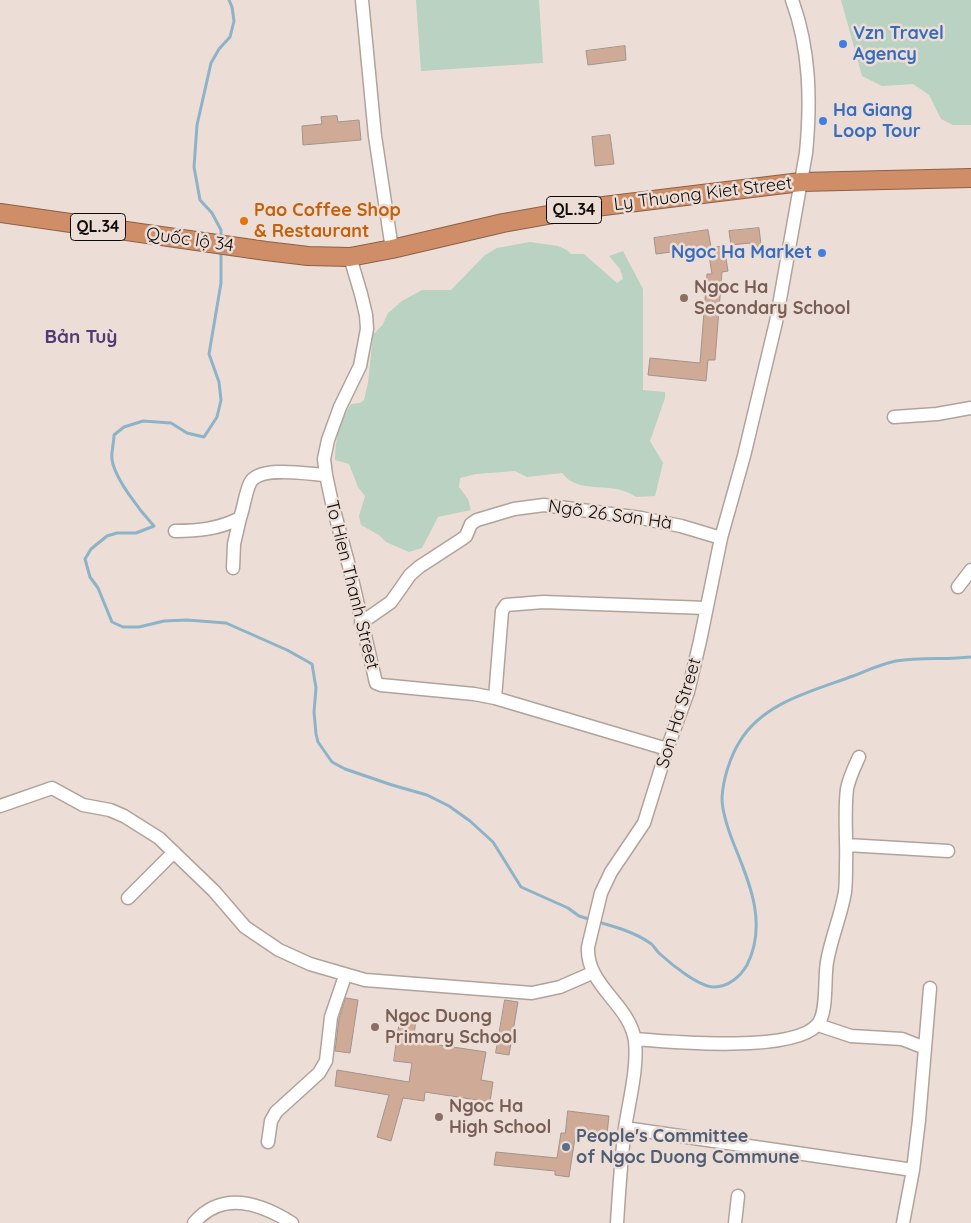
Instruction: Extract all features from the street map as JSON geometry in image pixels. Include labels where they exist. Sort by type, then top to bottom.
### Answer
[{"type":"highway","name":"Ly Thuong Kiet Street","points":[[350,257],[558,212],[800,182],[971,178]]},
{"type":"highway","name":"Quốc lộ 34","points":[[0,214],[308,256],[350,257]]},
{"type":"street","points":[[362,0],[375,136],[392,249]]},
{"type":"street","name":"Son Ha Street","points":[[617,1223],[635,1039],[625,1016],[592,973],[588,948],[598,904],[611,872],[644,823],[667,749],[688,692],[720,538],[744,456],[770,349],[808,129],[806,55],[802,33],[792,0]]},
{"type":"street","name":"To Hien Thanh Street","points":[[350,257],[366,315],[367,329],[360,366],[340,407],[328,440],[324,459],[326,475],[376,683],[495,698],[667,749]]},
{"type":"street","points":[[894,417],[937,414],[971,408]]},
{"type":"street","points":[[233,568],[234,544],[240,518],[250,483],[258,475],[272,472],[326,475]]},
{"type":"street","name":"Ngõ 26 Sơn Hà","points":[[361,623],[391,602],[410,575],[419,567],[462,540],[466,536],[471,524],[477,520],[514,508],[544,504],[565,507],[681,526],[720,538]]},
{"type":"street","points":[[175,531],[195,531],[223,527],[240,518]]},
{"type":"street","points":[[958,587],[971,570]]},
{"type":"street","points":[[495,698],[502,610],[506,605],[552,603],[706,608]]},
{"type":"street","points":[[635,1039],[690,1044],[771,1041],[800,1035],[818,1025],[822,1013],[826,962],[844,893],[847,845],[847,790],[859,757]]},
{"type":"street","points":[[0,806],[52,788],[83,805],[110,810],[124,816],[158,838],[174,852],[214,891],[249,930],[287,954],[345,976],[365,980],[532,993],[560,987],[592,973]]},
{"type":"street","points":[[847,845],[948,851]]},
{"type":"street","points":[[128,898],[174,852]]},
{"type":"street","points":[[268,1142],[272,1121],[276,1112],[318,1073],[326,1061],[331,1017],[345,976]]},
{"type":"street","points":[[903,1223],[913,1170],[924,1082],[930,988]]},
{"type":"street","points":[[818,1025],[851,1036],[902,1039],[925,1048]]},
{"type":"street","points":[[625,1128],[913,1170]]},
{"type":"street","points":[[735,1223],[738,1196]]},
{"type":"street","points":[[194,1223],[202,1212],[229,1203],[254,1204],[292,1223]]},
{"type":"green space","points":[[416,0],[539,0],[543,63],[421,71]]},
{"type":"green space","points":[[841,0],[971,0],[971,125],[953,125],[941,119],[929,95],[913,84],[882,86],[862,76]]},
{"type":"green space","points":[[530,242],[558,246],[571,254],[584,254],[617,283],[623,279],[620,269],[609,256],[623,251],[643,289],[643,390],[665,392],[665,398],[650,441],[663,463],[655,496],[636,497],[628,492],[611,488],[586,486],[569,480],[562,473],[527,477],[515,471],[476,474],[460,478],[459,487],[468,499],[471,510],[438,517],[422,548],[409,552],[386,542],[379,535],[361,525],[359,516],[365,496],[358,487],[349,464],[335,460],[337,438],[344,417],[351,404],[360,403],[364,400],[368,383],[373,335],[383,324],[388,313],[402,301],[422,290],[451,290],[485,255],[497,248]]},
{"type":"building","points":[[625,46],[626,60],[588,65],[586,51]]},
{"type":"building","points":[[337,116],[338,122],[359,120],[361,140],[303,145],[302,126],[322,124],[321,117]]},
{"type":"building","points":[[610,135],[614,164],[595,166],[592,137]]},
{"type":"building","points":[[759,228],[762,253],[751,254],[750,243],[731,245],[729,231]]},
{"type":"building","points":[[708,230],[711,247],[656,254],[654,238]]},
{"type":"building","points":[[724,246],[728,271],[722,272],[715,360],[708,360],[706,381],[648,375],[650,358],[700,363],[707,274],[712,274],[708,249]]},
{"type":"building","points":[[346,998],[358,1000],[350,1053],[335,1051],[339,1019]]},
{"type":"building","points":[[505,1000],[518,1002],[509,1055],[496,1053]]},
{"type":"building","points":[[401,1012],[417,1014],[413,1041],[486,1052],[481,1080],[493,1082],[490,1102],[425,1092],[424,1101],[403,1098],[391,1141],[377,1137],[389,1095],[335,1086],[337,1070],[409,1082],[412,1063],[394,1061]]},
{"type":"building","points":[[568,1111],[609,1116],[607,1134],[576,1131],[569,1177],[555,1175],[555,1171],[494,1165],[496,1152],[557,1158],[561,1133],[565,1133]]},
{"type":"waterway","points":[[221,240],[221,230],[212,213],[200,200],[194,167],[197,125],[211,63],[219,49],[230,37],[234,21],[229,0]]},
{"type":"waterway","points":[[221,251],[221,283],[209,354],[219,382],[221,400],[217,417],[204,437],[187,433],[171,423],[143,421],[124,427],[114,435],[112,453],[114,467],[123,485],[154,526],[136,533],[117,533],[107,536],[91,549],[85,559],[90,577],[98,588],[112,622],[123,627],[139,627],[164,621],[187,620],[226,623],[287,650],[312,664],[316,688],[314,712],[316,734],[318,742],[332,762],[345,769],[427,795],[449,806],[470,821],[493,842],[521,887],[568,908],[579,916],[592,920]]},
{"type":"waterway","points":[[598,922],[625,930],[644,939],[678,969],[701,983],[719,987],[733,981],[747,965],[756,934],[756,918],[750,887],[727,826],[722,804],[725,776],[740,741],[762,716],[776,707],[806,693],[879,666],[905,660],[971,657]]},
{"type":"place","name":"Vzn Travel Agency","points":[[843,44]]},
{"type":"place","name":"Ha Giang Loop Tour","points":[[823,121]]},
{"type":"place","name":"Pao Coffee Shop & Restaurant","points":[[244,221]]},
{"type":"place","name":"Ngoc Ha Market","points":[[822,253]]},
{"type":"place","name":"Ngoc Ha Secondary School","points":[[684,298]]},
{"type":"place","name":"Ngoc Duong Primary School","points":[[375,1027]]},
{"type":"place","name":"Ngoc Ha High School","points":[[439,1117]]},
{"type":"place","name":"People's Committee of Ngoc Duong Commune","points":[[566,1147]]},
{"type":"district","name":"Bản Tuỳ","points":[[81,337]]}]
